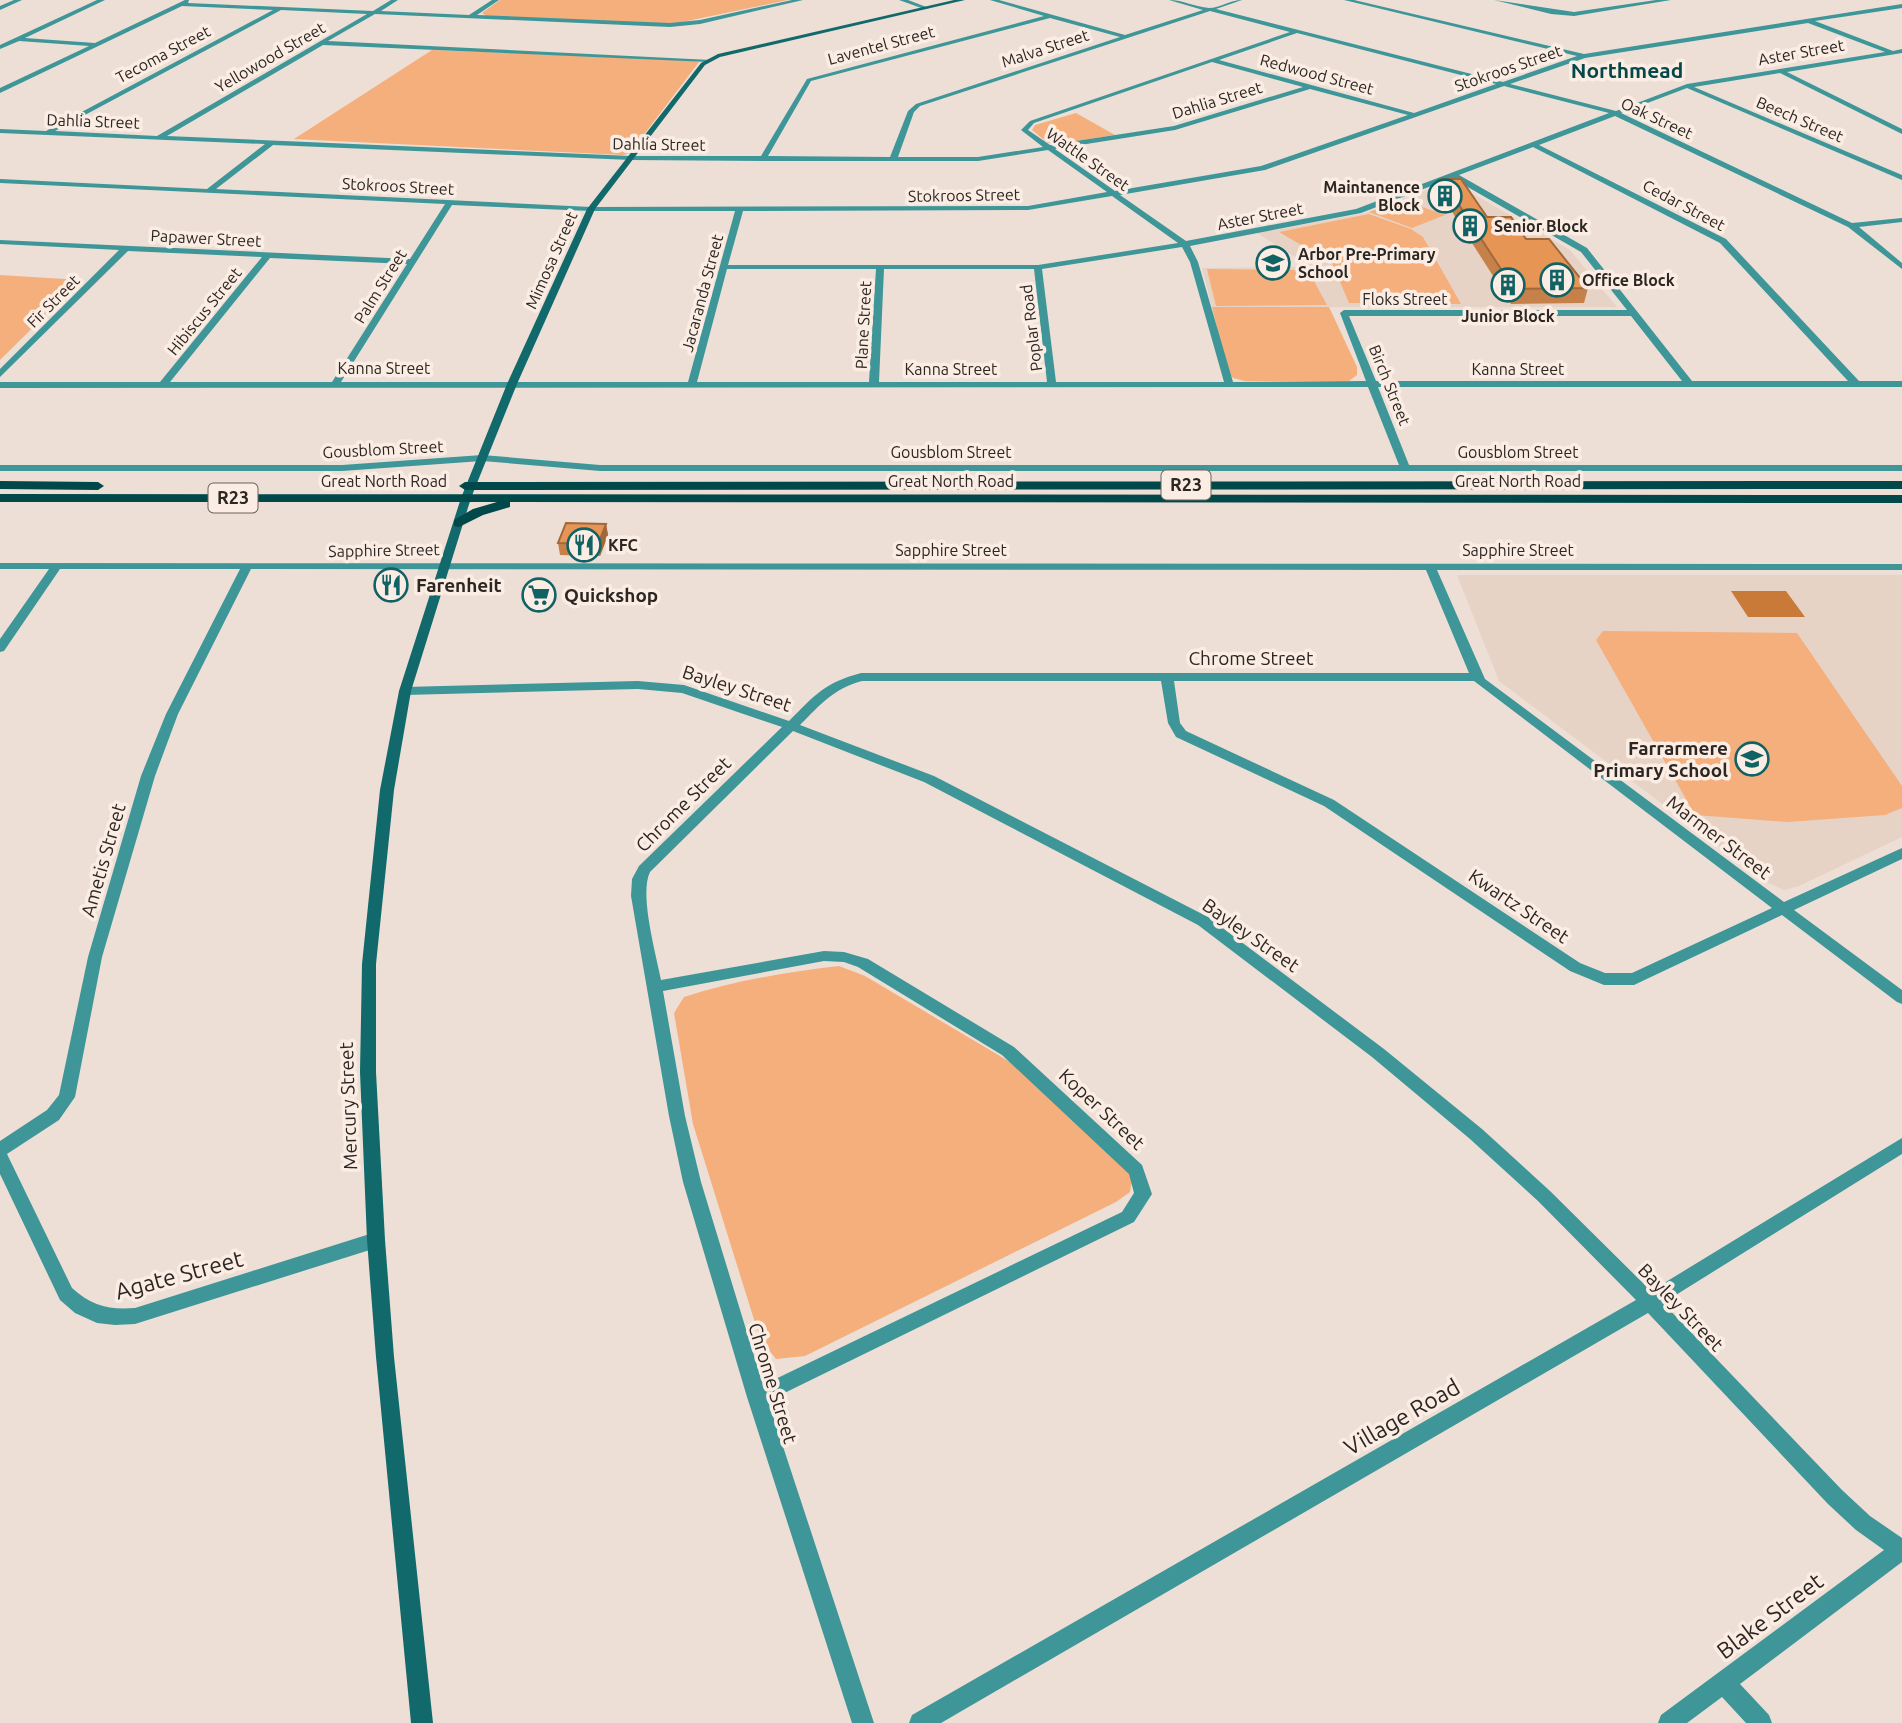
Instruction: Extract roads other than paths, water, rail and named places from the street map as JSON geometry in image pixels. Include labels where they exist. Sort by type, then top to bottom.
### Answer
[{"type":"main road","name":"Great North Road","points":[[0,485],[468,492],[543,498],[1902,485]]},
{"type":"main road","name":"Great North Road","points":[[0,498],[468,492],[1096,491],[1902,499]]},
{"type":"main road","points":[[459,523],[478,512],[497,506],[543,498]]},
{"type":"street","points":[[0,8],[19,0]]},
{"type":"street","points":[[0,47],[102,0]]},
{"type":"street","points":[[0,91],[188,0]]},
{"type":"street","name":"Tecoma Street","points":[[45,133],[295,0]]},
{"type":"street","name":"Yellowood Street","points":[[158,138],[395,0]]},
{"type":"street","points":[[471,16],[496,0]]},
{"type":"street","points":[[180,4],[676,25],[800,0]]},
{"type":"street","points":[[902,0],[926,8]]},
{"type":"street","points":[[323,43],[708,60],[962,0]]},
{"type":"street","points":[[993,0],[1125,37]]},
{"type":"street","name":"Oak Street","points":[[1172,0],[1613,113],[1851,225],[1902,267]]},
{"type":"street","name":"Malva Street","points":[[893,159],[911,111],[918,105],[1239,0]]},
{"type":"street","points":[[1347,0],[1584,56]]},
{"type":"street","points":[[1497,0],[1551,12],[1574,14],[1668,0]]},
{"type":"street","name":"Stokroos Street","points":[[0,181],[592,209],[1007,209],[1114,194],[1262,168],[1584,56],[1902,6]]},
{"type":"street","name":"Laventel Street","points":[[763,159],[809,80],[1050,16]]},
{"type":"street","points":[[1807,21],[1890,51],[1902,59]]},
{"type":"street","name":"Wattle Street","points":[[1185,244],[1048,149],[1026,132],[1027,126],[1296,32]]},
{"type":"street","points":[[18,38],[96,45]]},
{"type":"street","name":"Aster Street","points":[[725,267],[1038,267],[1185,244],[1352,212],[1687,86],[1902,51]]},
{"type":"street","name":"Mimosa Street","points":[[468,492],[512,384],[592,209],[708,60]]},
{"type":"street","name":"Redwood Street","points":[[1211,60],[1415,115]]},
{"type":"street","points":[[1779,70],[1902,132]]},
{"type":"street","name":"Beech Street","points":[[1687,86],[1902,178]]},
{"type":"street","name":"Dahlia Street","points":[[0,131],[631,158],[978,159],[1175,128],[1309,87]]},
{"type":"street","points":[[207,192],[271,143]]},
{"type":"street","name":"Cedar Street","points":[[1533,144],[1723,241],[1856,384]]},
{"type":"street","points":[[1453,175],[1584,250],[1689,384]]},
{"type":"street","name":"Palm Street","points":[[335,384],[450,202]]},
{"type":"street","name":"Jacaranda Street","points":[[692,384],[739,210]]},
{"type":"street","points":[[1851,225],[1902,220]]},
{"type":"street","name":"Papawer Street","points":[[0,242],[412,262]]},
{"type":"street","points":[[1185,244],[1194,262],[1229,384]]},
{"type":"street","name":"Fir Street","points":[[0,374],[127,248]]},
{"type":"street","name":"Hibiscus Street","points":[[163,385],[268,255]]},
{"type":"street","name":"Plane Street","points":[[874,385],[880,267]]},
{"type":"street","name":"Poplar Road","points":[[1038,267],[1052,385]]},
{"type":"street","name":"Floks Street","points":[[1344,313],[1635,313]]},
{"type":"street","name":"Birch Street","points":[[1344,313],[1405,468]]},
{"type":"street","name":"Kanna Street","points":[[0,385],[1902,384]]},
{"type":"street","name":"Gousblom Street","points":[[0,468],[342,468],[482,458],[600,468],[1902,468]]},
{"type":"street","name":"Mercury Street","points":[[422,1723],[376,1240],[368,1072],[369,964],[387,790],[405,691],[468,492]]},
{"type":"street","name":"Sapphire Street","points":[[0,566],[1902,566]]},
{"type":"street","points":[[0,649],[57,566]]},
{"type":"street","name":"Marmer Street","points":[[1430,566],[1477,677],[1902,998]]},
{"type":"street","name":"Ametis Street","points":[[0,1150],[53,1115],[67,1097],[95,957],[148,776],[172,715],[247,567]]},
{"type":"street","name":"Chrome Street","points":[[863,1723],[757,1397],[692,1182],[677,1116],[638,896],[639,879],[651,860],[832,688],[861,677],[1477,677]]},
{"type":"street","name":"Kwartz Street","points":[[1167,677],[1174,723],[1181,734],[1329,803],[1575,967],[1594,976],[1624,981],[1634,979],[1902,853]]},
{"type":"street","name":"Bayley Street","points":[[405,691],[662,686],[705,695],[939,783],[1216,930],[1378,1053],[1476,1134],[1544,1196],[1650,1302],[1835,1497],[1902,1550]]},
{"type":"street","name":"Koper Street","points":[[655,987],[824,956],[863,962],[1008,1051],[1136,1170],[1141,1182],[1143,1194],[1128,1217],[757,1397]]},
{"type":"street","name":"Village Road","points":[[920,1723],[1650,1302],[1902,1145]]},
{"type":"street","name":"Agate Street","points":[[0,1156],[66,1294],[79,1306],[103,1318],[135,1316],[376,1240]]},
{"type":"street","name":"Blake Street","points":[[1669,1723],[1902,1550]]},
{"type":"street","points":[[1725,1684],[1761,1723]]},
{"type":"place","name":"Maintanence Block","points":[[1445,196]]},
{"type":"place","name":"Senior Block","points":[[1470,226]]},
{"type":"place","name":"Arbor Pre-Primary School","points":[[1273,263]]},
{"type":"place","name":"Office Block","points":[[1557,280]]},
{"type":"place","name":"Junior Block","points":[[1508,285]]},
{"type":"place","name":"KFC","points":[[584,545]]},
{"type":"place","name":"Farenheit","points":[[391,585]]},
{"type":"place","name":"Quickshop","points":[[539,595]]},
{"type":"place","name":"Farrarmere Primary School","points":[[1752,759]]},
{"type":"district","name":"Northmead","points":[[1627,71]]}]
